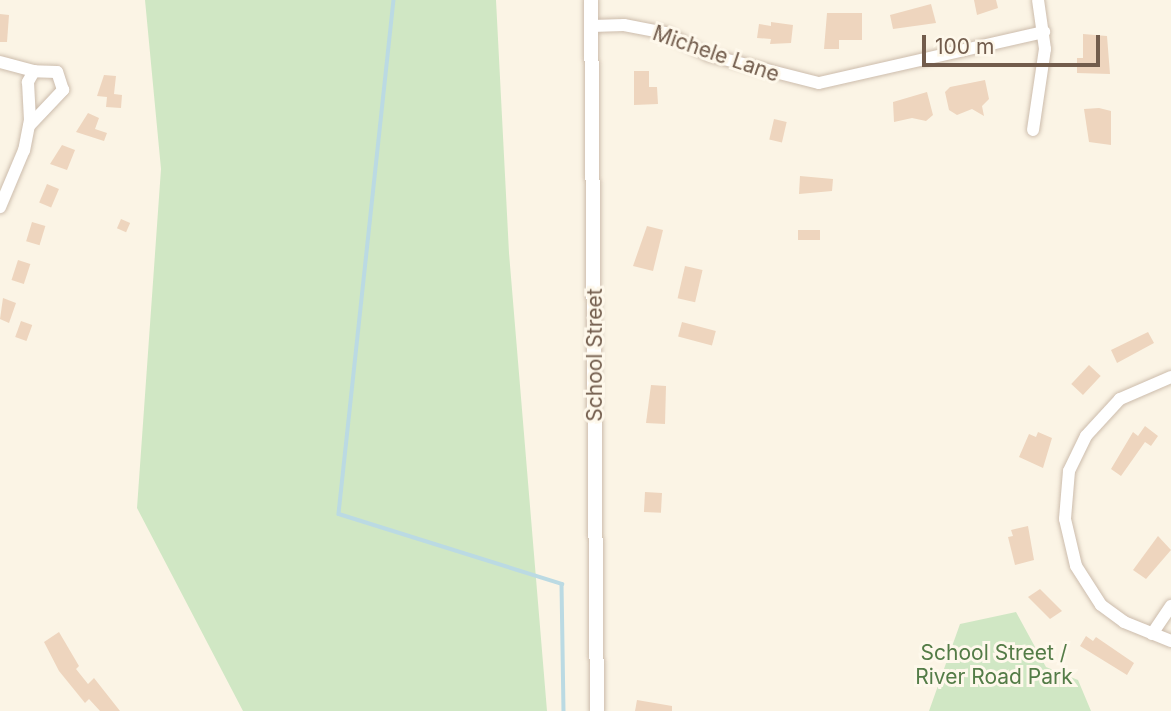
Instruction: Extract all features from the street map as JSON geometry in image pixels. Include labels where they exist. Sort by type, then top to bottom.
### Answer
[{"type":"street","name":"School Street","points":[[592,0],[597,711]]},
{"type":"street","points":[[1033,130],[1044,66],[1044,32],[1038,0]]},
{"type":"street","name":"Michele Lane","points":[[593,26],[624,25],[666,33],[708,55],[819,83],[1044,32]]},
{"type":"street","points":[[0,62],[34,71],[57,72],[63,90],[29,126]]},
{"type":"street","points":[[0,207],[29,126],[28,82],[34,71]]},
{"type":"street","points":[[1171,377],[1131,392],[1102,415],[1073,459],[1065,498],[1067,538],[1086,585],[1111,613],[1171,641]]},
{"type":"street","points":[[1152,634],[1171,606]]},
{"type":"green space","points":[[145,0],[496,0],[509,253],[547,711],[243,711],[137,508],[161,169]]},
{"type":"green space","name":"School Street / River Road Park","points":[[1016,612],[1046,667],[1078,680],[1091,711],[929,711],[960,624]]},
{"type":"building","points":[[974,0],[996,0],[998,8],[977,15]]},
{"type":"building","points":[[931,4],[936,23],[893,29],[890,15]]},
{"type":"building","points":[[827,13],[862,13],[862,40],[839,40],[839,49],[824,49]]},
{"type":"building","points":[[0,14],[9,15],[7,42],[0,42]]},
{"type":"building","points":[[771,22],[793,25],[791,43],[770,44],[771,39],[757,38],[759,24],[771,26]]},
{"type":"building","points":[[1083,34],[1107,36],[1110,74],[1077,73],[1077,58],[1083,58]]},
{"type":"building","points":[[634,71],[649,71],[649,87],[657,87],[658,104],[634,105]]},
{"type":"building","points":[[104,75],[116,76],[114,94],[122,95],[121,108],[106,107],[107,97],[97,96]]},
{"type":"building","points":[[985,80],[989,99],[982,106],[984,116],[972,109],[957,115],[949,110],[945,92],[950,87]]},
{"type":"building","points":[[927,92],[933,115],[926,121],[912,118],[894,122],[893,102]]},
{"type":"building","points":[[1099,108],[1111,111],[1111,145],[1089,142],[1084,109]]},
{"type":"building","points":[[88,113],[99,118],[95,129],[107,133],[104,141],[76,132]]},
{"type":"building","points":[[774,119],[787,122],[782,142],[769,139]]},
{"type":"building","points":[[62,145],[75,150],[67,170],[50,164]]},
{"type":"building","points":[[800,176],[833,179],[832,191],[799,194]]},
{"type":"building","points":[[47,184],[59,189],[51,207],[39,202]]},
{"type":"building","points":[[121,219],[130,223],[126,232],[117,228]]},
{"type":"building","points":[[32,222],[45,226],[40,245],[26,241]]},
{"type":"building","points":[[647,226],[663,230],[653,271],[633,266]]},
{"type":"building","points":[[798,230],[820,230],[820,240],[798,240]]},
{"type":"building","points":[[18,260],[30,264],[24,284],[12,280]]},
{"type":"building","points":[[685,266],[703,270],[695,302],[678,298]]},
{"type":"building","points":[[3,298],[16,303],[9,323],[0,319]]},
{"type":"building","points":[[21,321],[32,325],[26,341],[15,337]]},
{"type":"building","points":[[682,322],[716,331],[712,346],[678,336]]},
{"type":"building","points":[[1148,332],[1154,343],[1117,363],[1111,350]]},
{"type":"building","points":[[1089,365],[1101,376],[1083,395],[1071,384]]},
{"type":"building","points":[[651,385],[666,386],[665,424],[646,423]]},
{"type":"building","points":[[1145,426],[1158,436],[1151,446],[1145,442],[1121,476],[1111,469],[1133,432],[1138,436]]},
{"type":"building","points":[[1038,432],[1052,438],[1043,468],[1019,457],[1029,434],[1036,437]]},
{"type":"building","points":[[645,492],[662,493],[661,513],[644,512]]},
{"type":"building","points":[[1028,526],[1034,560],[1015,565],[1008,537],[1013,536],[1011,530]]},
{"type":"building","points":[[1158,536],[1171,550],[1146,579],[1133,570]]},
{"type":"building","points":[[1040,589],[1062,611],[1050,619],[1028,597]]},
{"type":"building","points":[[59,632],[79,666],[76,669],[88,684],[94,678],[120,711],[100,711],[89,699],[85,703],[59,671],[44,642]]},
{"type":"building","points":[[1086,636],[1093,641],[1096,637],[1134,663],[1127,675],[1080,646]]},
{"type":"building","points":[[637,700],[672,706],[672,711],[635,711]]},
{"type":"waterway","points":[[394,0],[339,514],[562,584],[564,711]]}]
